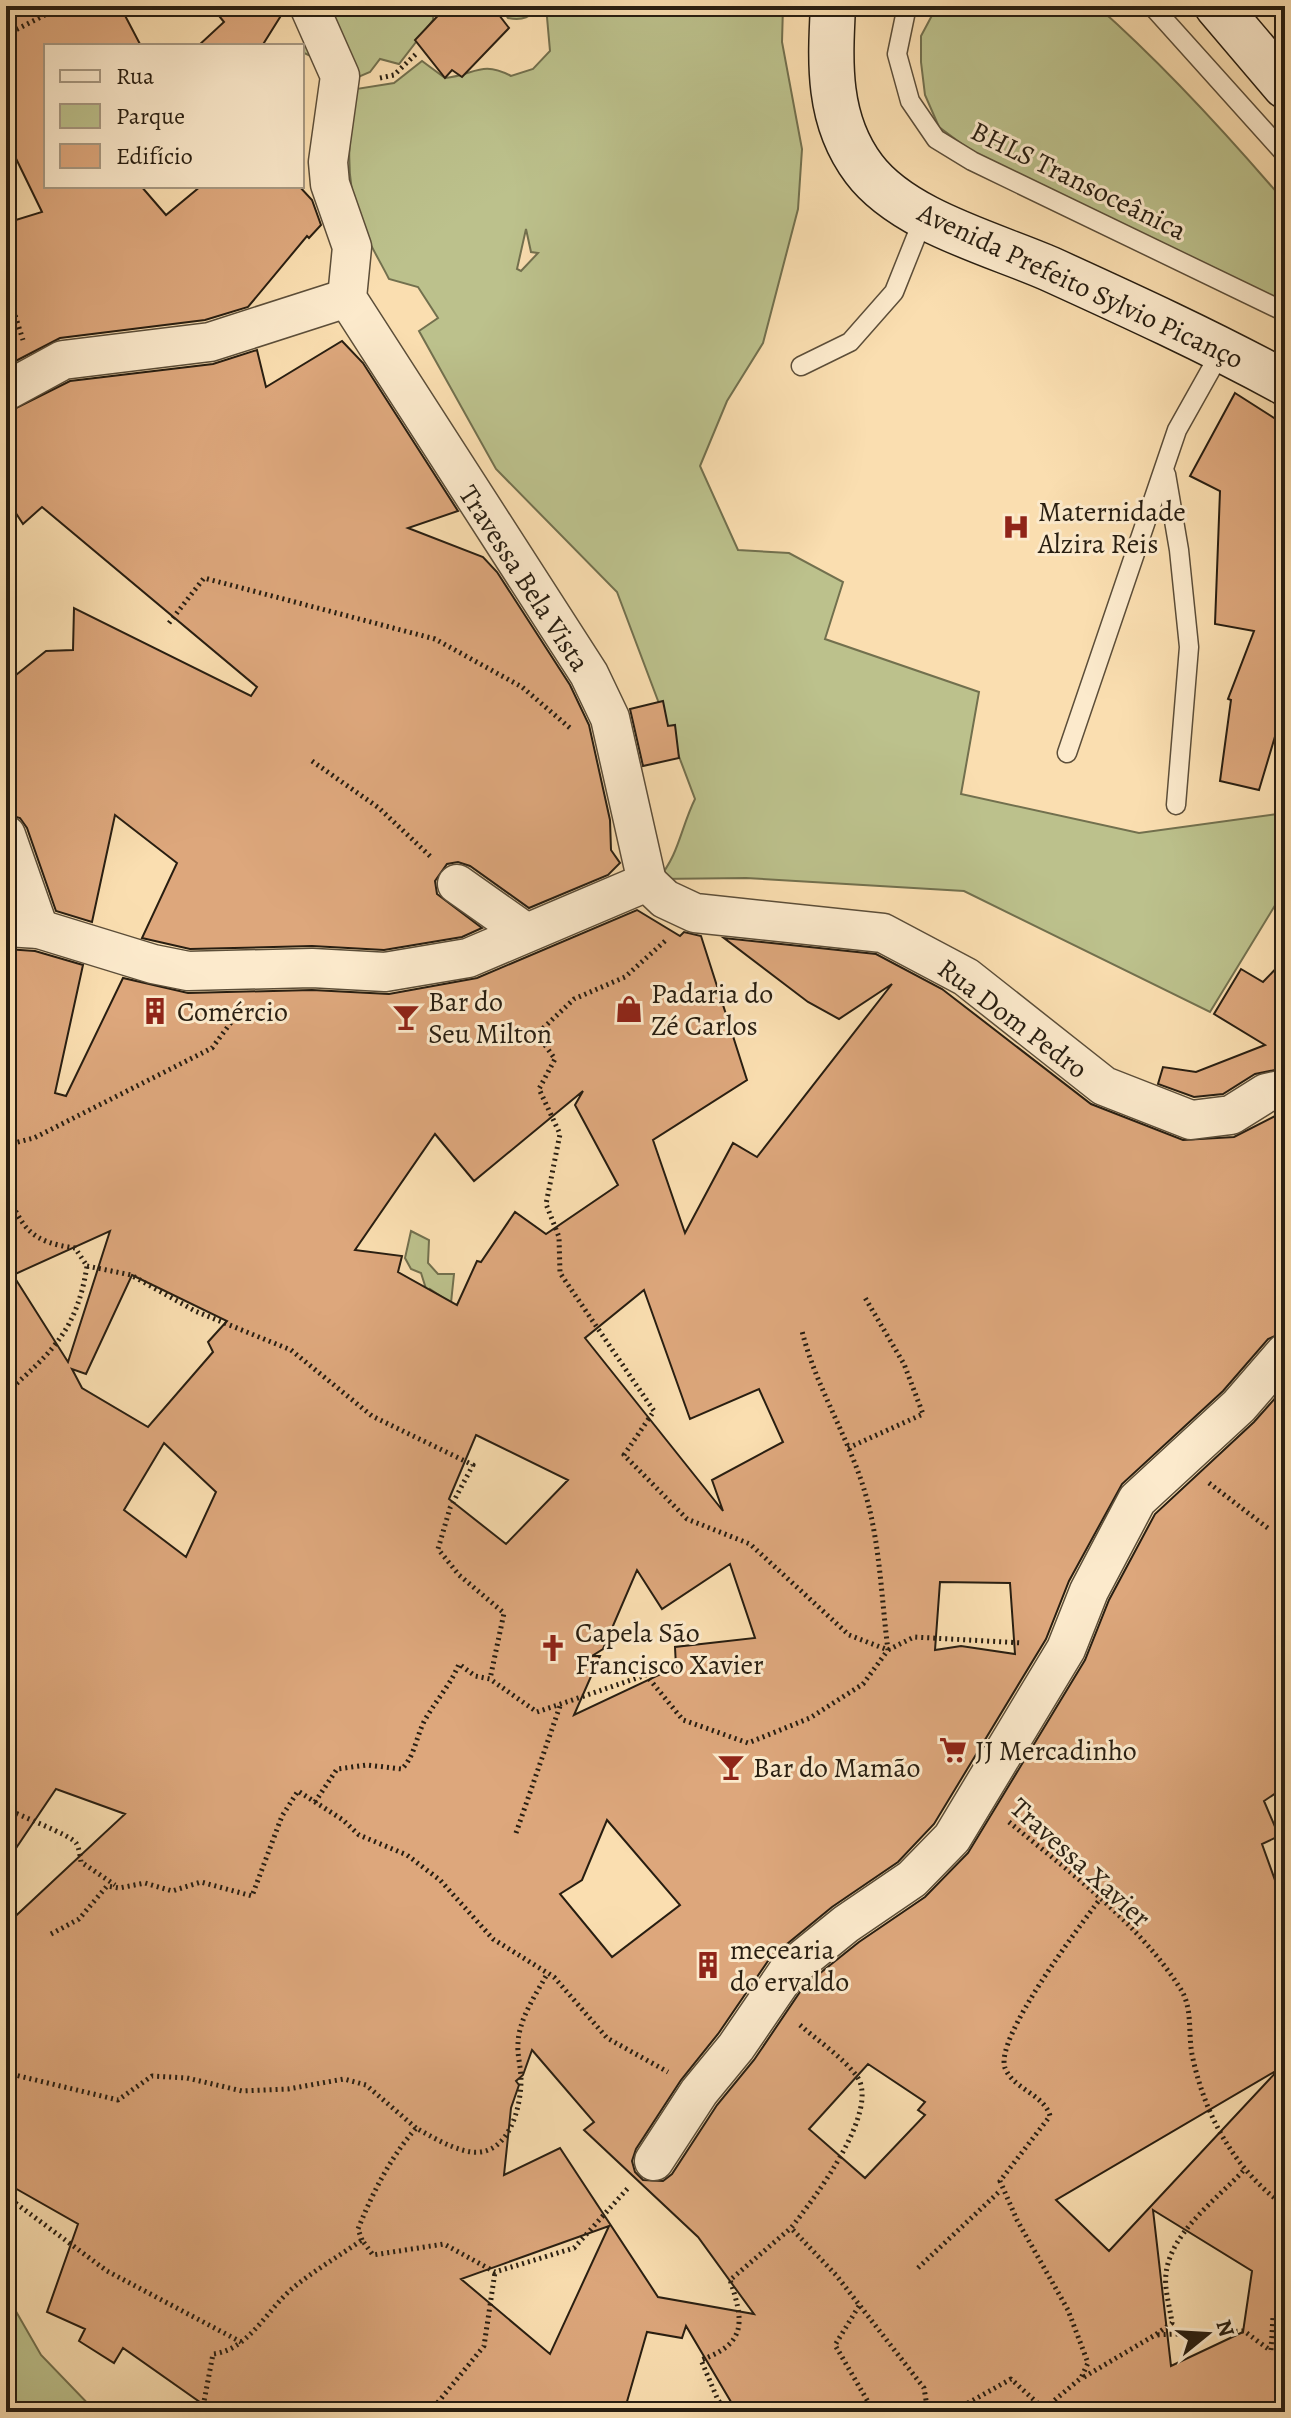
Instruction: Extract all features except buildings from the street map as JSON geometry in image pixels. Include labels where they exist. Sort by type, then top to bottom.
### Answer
[{"type":"main road","name":"Avenida Prefeito Sylvio Picanço","points":[[833,6],[830,61],[833,103],[844,134],[864,170],[896,197],[925,215],[1223,348],[1285,383]]},
{"type":"main road","points":[[1217,6],[1285,86]]},
{"type":"street","points":[[20,382],[63,360],[210,342],[347,298],[352,247],[330,184],[328,162],[340,76],[309,6]]},
{"type":"street","name":"Travessa Bela Vista","points":[[347,298],[589,674],[610,718],[647,882]]},
{"type":"street","points":[[6,835],[23,928],[188,971],[312,968],[385,972],[422,967],[468,958],[647,882]]},
{"type":"street","name":"Rua Dom Pedro","points":[[647,882],[665,899],[695,913],[883,933],[966,977],[1104,1086],[1191,1120],[1231,1115],[1266,1093],[1285,1089]]},
{"type":"street","points":[[457,884],[525,932]]},
{"type":"street","points":[[654,2161],[699,2092],[788,1971],[813,1948],[912,1879],[952,1838],[1066,1649],[1089,1591],[1137,1500],[1239,1406],[1285,1353]]},
{"type":"lane","name":"BHLS Transoceânica","points":[[907,6],[897,54],[910,101],[936,139],[972,161],[1285,312]]},
{"type":"lane","points":[[1152,6],[1285,154]]},
{"type":"lane","points":[[801,366],[850,342],[894,292],[925,215]]},
{"type":"lane","points":[[1067,753],[1177,430],[1223,348]]},
{"type":"lane","points":[[1165,469],[1179,550],[1189,647],[1176,805]]},
{"type":"path","points":[[6,35],[62,6]]},
{"type":"path","points":[[6,287],[20,382]]},
{"type":"path","points":[[169,623],[204,578],[435,639],[522,687],[625,774]]},
{"type":"path","points":[[312,761],[379,808],[457,884]]},
{"type":"path","points":[[695,913],[625,977],[574,999],[537,1034],[555,1059],[539,1089],[560,1134],[546,1204],[559,1237],[560,1273],[654,1411],[624,1455],[687,1519],[750,1544],[849,1635],[888,1650]]},
{"type":"path","points":[[6,1145],[34,1138],[212,1048],[235,1017],[244,971]]},
{"type":"path","points":[[6,1189],[23,1228],[48,1244],[75,1248],[87,1266],[131,1275],[195,1311],[291,1350],[372,1416],[473,1465],[450,1508],[438,1549],[459,1575],[504,1613],[490,1679]]},
{"type":"path","points":[[6,1393],[57,1347],[76,1314],[87,1266]]},
{"type":"path","points":[[848,1448],[923,1414],[904,1364],[864,1296]]},
{"type":"path","points":[[802,1331],[809,1357],[863,1487],[873,1532],[888,1650]]},
{"type":"path","points":[[1179,1462],[1269,1529]]},
{"type":"path","points":[[315,1802],[337,1769],[367,1765],[402,1769],[412,1758],[424,1720],[454,1678],[459,1664],[475,1676],[490,1679],[537,1712],[646,1675],[683,1720],[748,1743],[810,1718],[863,1684],[888,1650],[914,1637],[992,1640],[1066,1649]]},
{"type":"path","points":[[516,1833],[560,1705]]},
{"type":"path","points":[[51,1934],[79,1919],[107,1886],[119,1888],[145,1883],[172,1891],[201,1882],[252,1896],[282,1816],[298,1791],[359,1835],[407,1855],[440,1880],[493,1939],[546,1976],[554,1977],[607,2038],[633,2049],[699,2092]]},
{"type":"path","name":"Travessa Xavier","points":[[976,1797],[1118,1913],[1180,1989],[1189,2009],[1193,2060],[1220,2132],[1243,2171],[1285,2206]]},
{"type":"path","points":[[6,1808],[33,1824],[64,1833],[76,1843],[81,1862],[119,1888]]},
{"type":"path","points":[[1081,2378],[1088,2363],[1082,2341],[1001,2190],[1000,2181],[1050,2116],[1047,2107],[1010,2080],[1003,2063],[1007,2045],[1059,1954],[1100,1899]]},
{"type":"path","points":[[6,2077],[15,2075],[118,2100],[152,2076],[187,2078],[242,2091],[288,2089],[344,2079],[366,2085],[416,2128],[469,2152],[485,2151],[501,2143],[514,2126],[521,2081],[517,2042],[526,2012],[546,1976]]},
{"type":"path","points":[[727,2412],[718,2400],[701,2360],[725,2351],[734,2342],[741,2311],[730,2280],[791,2228],[824,2186],[862,2110],[863,2092],[857,2076],[770,1998]]},
{"type":"path","points":[[416,2128],[386,2168],[358,2229],[373,2255],[444,2244],[495,2272],[574,2248],[654,2161]]},
{"type":"path","points":[[952,2412],[1011,2379],[1044,2409],[1081,2378],[1172,2323],[1165,2278],[1168,2256],[1183,2234],[1243,2171]]},
{"type":"path","points":[[918,2268],[1001,2190]]},
{"type":"path","points":[[6,2196],[107,2271],[241,2342]]},
{"type":"path","points":[[791,2228],[836,2275],[924,2388],[928,2412]]},
{"type":"path","points":[[202,2412],[213,2354],[225,2353],[241,2342],[292,2289],[362,2240]]},
{"type":"path","points":[[430,2412],[484,2346],[495,2272]]},
{"type":"path","points":[[859,2306],[835,2345],[874,2412]]},
{"type":"path","points":[[1155,2335],[1244,2331],[1271,2351],[1273,2316],[1285,2315]]},
{"type":"green space","points":[[301,6],[434,6],[433,20],[399,64],[380,59],[370,72],[356,78],[304,53],[307,33]]},
{"type":"green space","points":[[500,6],[539,6],[530,15],[518,19],[508,18]]},
{"type":"green space","points":[[546,6],[783,6],[782,42],[802,149],[798,209],[763,343],[727,401],[700,466],[738,550],[789,553],[843,582],[825,639],[979,692],[961,794],[1139,833],[1285,813],[1285,889],[1210,1012],[964,891],[746,878],[658,879],[675,851],[695,799],[617,592],[496,469],[419,331],[438,318],[418,287],[389,279],[362,226],[351,186],[350,138],[356,89],[394,83],[422,61],[445,78],[485,69],[511,76],[533,69],[550,51]],"holes":[[[526,229],[531,252],[538,253],[521,271],[517,269]]]},
{"type":"green space","points":[[937,6],[1097,6],[1194,101],[1285,202],[1285,314],[998,171],[939,127],[925,95],[921,62],[921,36]]},
{"type":"green space","points":[[411,1231],[429,1240],[428,1263],[438,1274],[454,1274],[451,1303],[430,1289],[428,1295],[421,1273],[411,1269],[405,1258]]},
{"type":"green space","points":[[6,2294],[41,2355],[96,2412],[6,2412]]},
{"type":"place","name":"Maternidade Alzira Reis","points":[[1016,527]]},
{"type":"place","name":"Padaria do Zé Carlos","points":[[629,1009]]},
{"type":"place","name":"Comércio","points":[[155,1011]]},
{"type":"place","name":"Bar do Seu Milton","points":[[406,1017]]},
{"type":"place","name":"Capela São Francisco Xavier","points":[[553,1648]]},
{"type":"place","name":"JJ Mercadinho","points":[[953,1750]]},
{"type":"place","name":"Bar do Mamão","points":[[731,1767]]},
{"type":"place","name":"mecearia do ervaldo","points":[[708,1965]]}]
